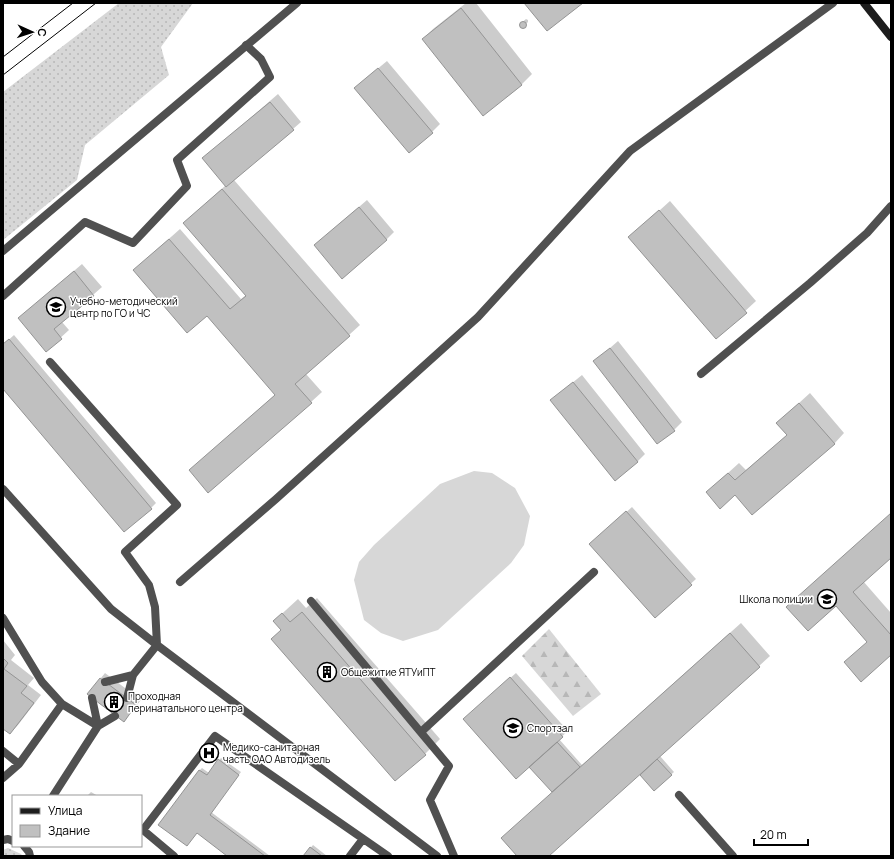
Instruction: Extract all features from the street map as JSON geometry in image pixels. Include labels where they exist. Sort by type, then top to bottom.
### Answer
[{"type":"street","points":[[3,251],[297,3]]},
{"type":"street","points":[[180,582],[282,494],[478,317],[630,151],[833,3]]},
{"type":"street","points":[[864,3],[891,37]]},
{"type":"street","points":[[3,296],[85,222],[133,243],[187,186],[178,160],[270,77],[261,59],[246,45]]},
{"type":"street","points":[[701,374],[810,283],[867,233],[891,206]]},
{"type":"street","points":[[50,362],[177,505],[125,552],[149,585],[155,607],[157,645],[133,675],[127,698]]},
{"type":"street","points":[[3,489],[111,609],[437,856]]},
{"type":"street","points":[[421,732],[594,572]]},
{"type":"street","points":[[311,601],[449,766],[430,800],[454,856]]},
{"type":"street","points":[[3,618],[42,682],[62,704],[98,726]]},
{"type":"street","points":[[105,682],[133,675]]},
{"type":"street","points":[[92,698],[98,726]]},
{"type":"street","points":[[3,778],[19,764],[62,704]]},
{"type":"street","points":[[54,795],[98,726],[115,716]]},
{"type":"street","points":[[174,856],[143,830],[215,736],[388,856]]},
{"type":"street","points":[[3,752],[19,764]]},
{"type":"street","points":[[679,795],[733,856]]},
{"type":"street","points":[[350,856],[363,839]]},
{"type":"street","points":[[25,847],[30,856]]},
{"type":"green space","points":[[119,3],[193,3],[161,47],[169,75],[85,145],[77,180],[3,240],[3,92]]},
{"type":"green space","points":[[474,471],[492,473],[515,488],[530,516],[524,545],[511,563],[438,630],[403,641],[381,633],[364,620],[354,580],[359,562],[374,545],[440,484]]},
{"type":"green space","points":[[549,629],[601,694],[573,716],[522,656]]},
{"type":"green space","points":[[8,848],[21,854],[22,856],[3,856],[3,850]]},
{"type":"building","points":[[524,3],[583,3],[547,31]]},
{"type":"building","points":[[461,8],[522,85],[483,116],[422,39]]},
{"type":"building","points":[[523,21],[526,22],[526,28],[523,29],[520,28],[519,25],[520,22]]},
{"type":"building","points":[[378,68],[433,133],[409,153],[354,88]]},
{"type":"building","points":[[270,102],[294,130],[226,187],[202,158]]},
{"type":"building","points":[[222,189],[350,336],[295,384],[312,403],[208,493],[189,470],[275,395],[207,316],[187,333],[133,270],[169,239],[230,309],[246,296],[183,223]]},
{"type":"building","points":[[359,207],[387,240],[342,279],[314,245]]},
{"type":"building","points":[[659,210],[747,313],[716,339],[628,237]]},
{"type":"building","name":"Учебно-методический центр по ГО и ЧС","points":[[74,271],[94,296],[54,329],[62,339],[46,352],[18,318]]},
{"type":"building","points":[[9,339],[152,509],[124,532],[3,389],[3,344]]},
{"type":"building","points":[[610,348],[675,431],[657,444],[593,361]]},
{"type":"building","points":[[573,382],[638,462],[615,481],[550,400]]},
{"type":"building","points":[[799,403],[835,444],[752,515],[735,495],[720,509],[706,492],[728,473],[735,480],[787,435],[776,423]]},
{"type":"building","points":[[626,511],[692,585],[655,618],[589,544]]},
{"type":"building","name":"Школа полиции","points":[[891,513],[891,558],[853,592],[891,635],[891,655],[861,682],[844,662],[867,642],[836,606],[808,631],[786,607]]},
{"type":"building","name":"Общежитие ЯТУиПТ","points":[[302,612],[426,755],[395,781],[271,639],[281,630],[273,621],[282,613],[290,622]]},
{"type":"building","points":[[730,633],[760,667],[549,856],[517,856],[501,838]]},
{"type":"building","points":[[3,658],[8,663],[4,669],[27,686],[21,693],[34,703],[10,734],[3,729]]},
{"type":"building","name":"Спортзал","points":[[510,677],[563,737],[516,779],[463,719]]},
{"type":"building","name":"Проходная перинатального центра","points":[[100,678],[136,705],[124,722],[87,694]]},
{"type":"building","points":[[557,742],[580,767],[552,792],[529,767]]},
{"type":"building","points":[[218,759],[239,775],[210,815],[265,856],[227,856],[197,833],[187,846],[158,825],[199,770],[207,775]]},
{"type":"building","points":[[657,759],[672,775],[654,791],[640,775]]},
{"type":"building","points":[[310,847],[322,856],[303,856]]},
{"type":"tram line","points":[[3,57],[73,3]]},
{"type":"tram line","points":[[3,75],[96,3]]},
{"type":"place","name":"Учебно-методический центр по ГО и ЧС","points":[[56,307]]},
{"type":"place","name":"Школа полиции","points":[[827,599]]},
{"type":"place","name":"Общежитие ЯТУиПТ","points":[[327,672]]},
{"type":"place","name":"Проходная перинатального центра","points":[[114,702]]},
{"type":"place","name":"Спортзал","points":[[513,728]]},
{"type":"place","name":"Медико-санитарная часть ОАО Автодизель","points":[[209,753]]}]
